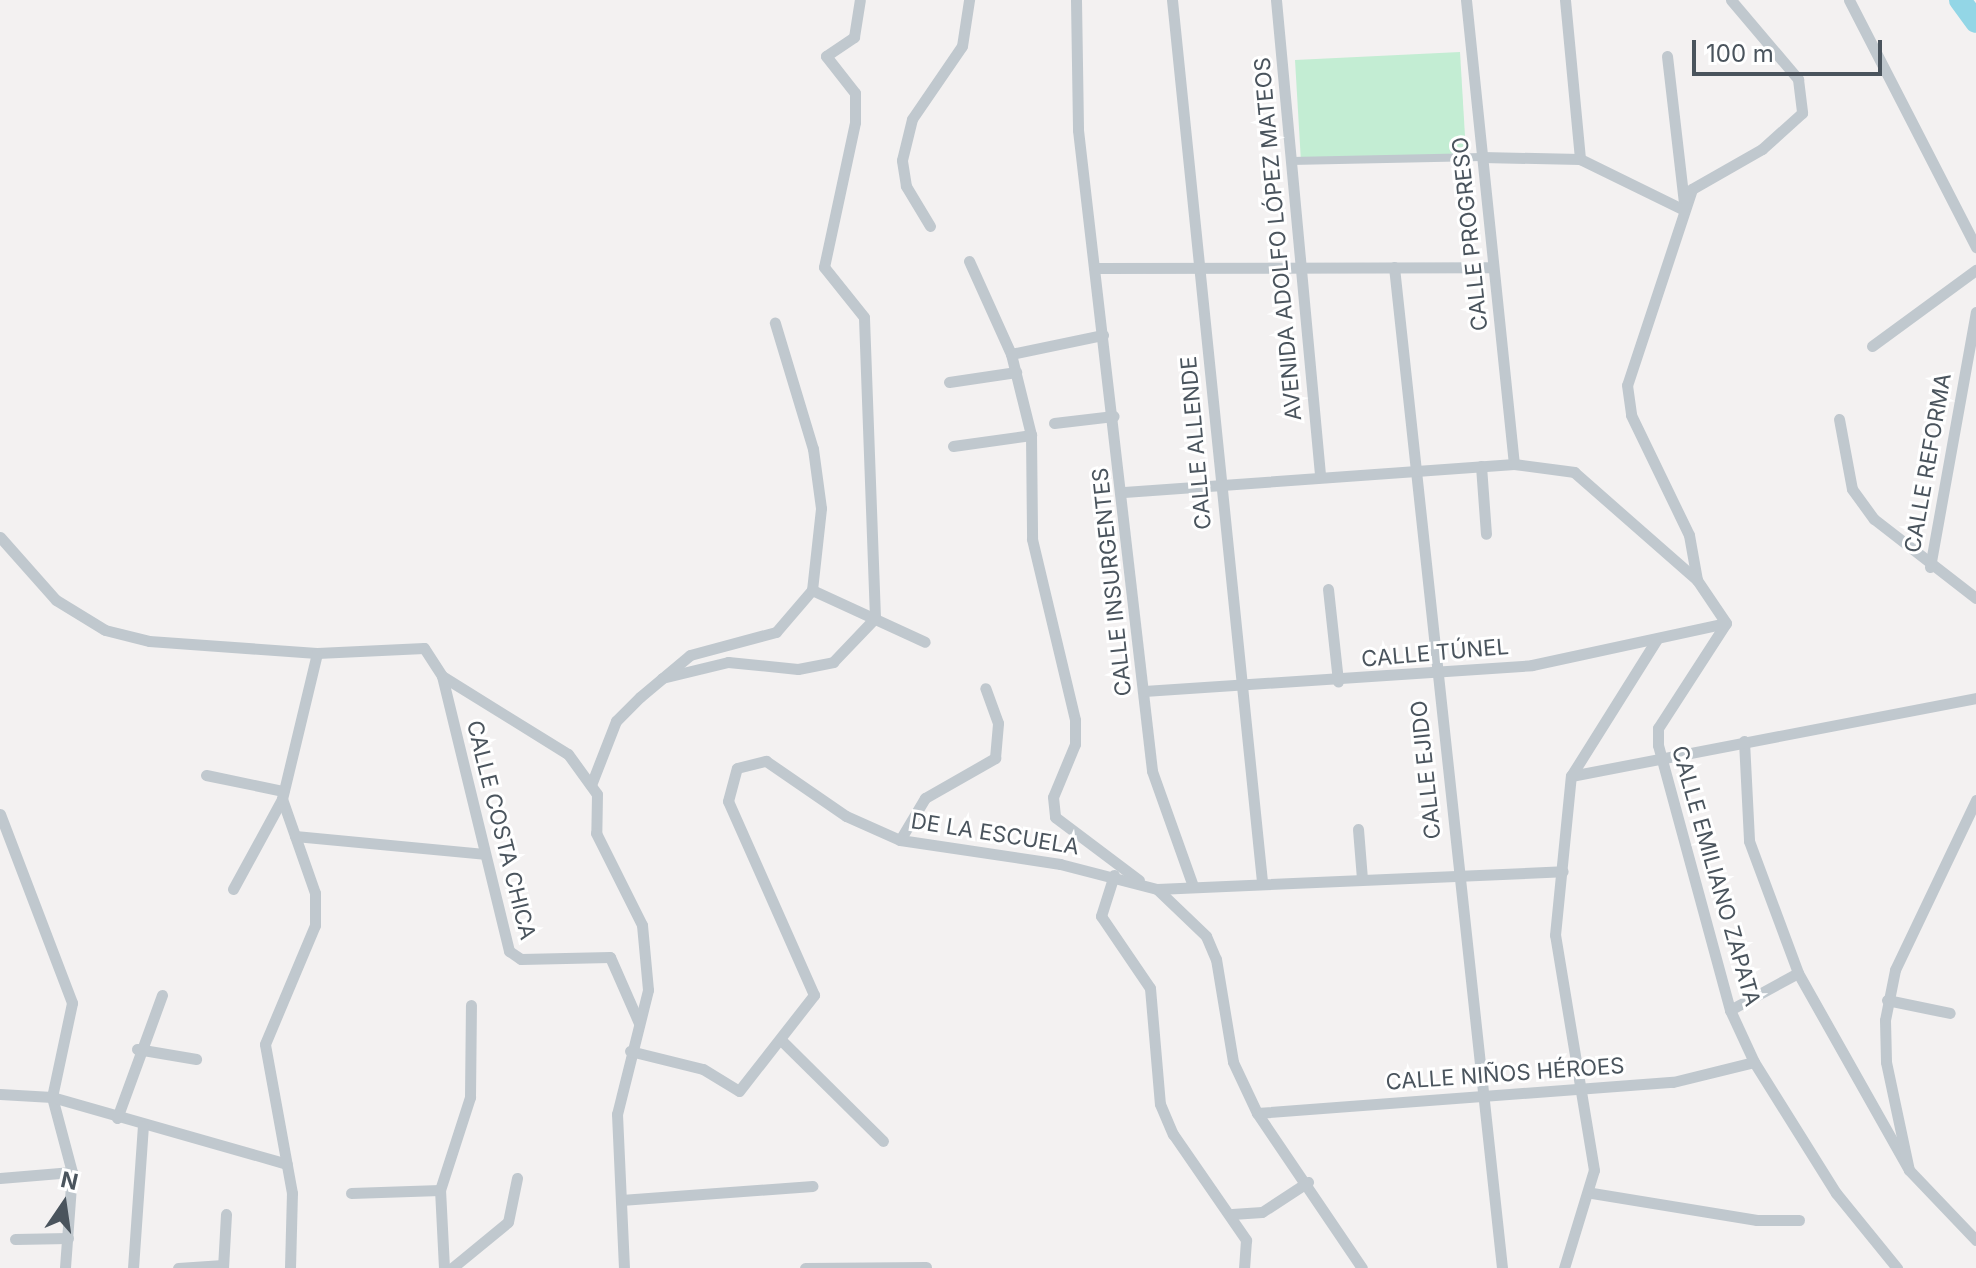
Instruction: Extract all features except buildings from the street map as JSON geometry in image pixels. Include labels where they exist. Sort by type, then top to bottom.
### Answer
[{"type":"street","points":[[662,678],[728,662],[798,669],[833,662],[875,618],[868,342],[864,317],[824,267],[855,93],[826,56],[854,37],[860,0]]},
{"type":"street","points":[[930,226],[906,186],[902,160],[912,119],[962,46],[969,0]]},
{"type":"street","name":"CALLE INSURGENTES","points":[[1076,0],[1078,130],[1124,492],[1152,771],[1193,886]]},
{"type":"street","name":"CALLE ALLENDE","points":[[1172,0],[1262,882]]},
{"type":"street","name":"AVENIDA ADOLFO LÓPEZ MATEOS","points":[[1276,0],[1298,266],[1320,474]]},
{"type":"street","name":"CALLE PROGRESO","points":[[1466,0],[1514,464]]},
{"type":"street","points":[[1565,0],[1580,159]]},
{"type":"street","points":[[1697,580],[1689,535],[1631,415],[1627,385],[1683,207],[1705,176],[1762,149],[1802,113],[1798,79],[1731,0]]},
{"type":"street","points":[[1849,0],[1976,247]]},
{"type":"street","points":[[1667,56],[1683,207]]},
{"type":"street","points":[[1291,161],[1482,157],[1580,159],[1683,207]]},
{"type":"street","points":[[969,261],[1011,354],[1031,435],[1032,539],[1075,720],[1075,744],[1053,797],[1055,817],[1143,883]]},
{"type":"street","name":"CALLE EJIDO","points":[[1394,267],[1502,1268]]},
{"type":"street","points":[[1095,268],[1492,267]]},
{"type":"street","points":[[1872,346],[1976,270]]},
{"type":"street","name":"CALLE REFORMA","points":[[1976,312],[1930,567],[1976,598]]},
{"type":"street","points":[[591,785],[616,721],[662,678],[690,655],[776,632],[812,590],[821,508],[813,449],[775,323]]},
{"type":"street","points":[[1011,354],[1103,335]]},
{"type":"street","points":[[949,382],[1016,372]]},
{"type":"street","points":[[1054,423],[1114,416]]},
{"type":"street","points":[[1839,419],[1852,489],[1874,519],[1930,567]]},
{"type":"street","points":[[953,446],[1031,435]]},
{"type":"street","points":[[1124,492],[1320,474],[1514,464],[1574,472],[1697,580],[1726,623]]},
{"type":"street","points":[[1481,466],[1486,534]]},
{"type":"street","points":[[0,537],[56,600],[105,630],[149,641],[317,653],[282,795],[233,889]]},
{"type":"street","points":[[1328,589],[1338,681]]},
{"type":"street","points":[[812,590],[925,642]]},
{"type":"street","name":"CALLE TÚNEL","points":[[1144,691],[1436,675],[1532,665],[1726,623]]},
{"type":"street","name":"CALLE EMILIANO ZAPATA","points":[[1726,623],[1658,728],[1662,760],[1730,1010],[1754,1062],[1836,1193],[1897,1268]]},
{"type":"street","points":[[1564,1268],[1592,1193],[1555,935],[1571,776],[1657,639]]},
{"type":"street","name":"CALLE COSTA CHICA","points":[[317,653],[424,648],[442,676],[509,951],[521,959],[610,957],[639,1023]]},
{"type":"street","points":[[442,676],[560,747],[591,785],[599,801],[596,833],[642,925],[648,990],[630,1051],[617,1114],[624,1268]]},
{"type":"street","points":[[900,840],[925,798],[995,758],[998,723],[985,688]]},
{"type":"street","points":[[1571,776],[1976,698]]},
{"type":"street","points":[[1744,741],[1749,841],[1798,973],[1909,1170],[1976,1240]]},
{"type":"street","name":"DE LA ESCUELA","points":[[782,1041],[815,985],[728,801],[737,768],[749,759],[766,761],[846,816],[900,840],[1114,875],[1157,889]]},
{"type":"street","points":[[206,775],[282,795]]},
{"type":"street","points":[[282,795],[315,893],[315,925],[265,1044],[287,1164],[290,1268]]},
{"type":"street","points":[[1909,1170],[1886,1062],[1887,1000],[1976,800]]},
{"type":"street","points":[[0,814],[72,1003],[52,1097],[72,1172],[65,1268]]},
{"type":"street","points":[[1358,829],[1362,879]]},
{"type":"street","points":[[295,836],[484,854]]},
{"type":"street","points":[[1157,889],[1362,879],[1458,880],[1563,871]]},
{"type":"street","points":[[1114,875],[1101,916],[1150,988],[1160,1104],[1173,1134],[1232,1214],[1246,1240],[1244,1268]]},
{"type":"street","points":[[1157,889],[1206,936],[1216,959],[1233,1062],[1257,1113],[1308,1182],[1362,1268]]},
{"type":"street","points":[[1730,1010],[1798,973]]},
{"type":"street","points":[[117,1118],[137,1049],[162,995]]},
{"type":"street","points":[[1887,1000],[1950,1013]]},
{"type":"street","points":[[444,1268],[440,1190],[470,1097],[471,1005]]},
{"type":"street","points":[[630,1051],[703,1069],[739,1091],[782,1041],[883,1141]]},
{"type":"street","points":[[137,1049],[196,1059]]},
{"type":"street","name":"CALLE NIÑOS HÉROES","points":[[1257,1113],[1484,1093],[1673,1082],[1754,1062]]},
{"type":"street","points":[[0,1094],[52,1097],[143,1126],[287,1164]]},
{"type":"street","points":[[133,1268],[143,1126]]},
{"type":"street","points":[[0,1178],[72,1172]]},
{"type":"street","points":[[452,1268],[508,1222],[517,1178]]},
{"type":"street","points":[[1232,1214],[1262,1212],[1308,1182]]},
{"type":"street","points":[[621,1200],[812,1186]]},
{"type":"street","points":[[351,1193],[440,1190]]},
{"type":"street","points":[[1592,1193],[1757,1220],[1799,1220]]},
{"type":"street","points":[[178,1268],[223,1266],[226,1214]]},
{"type":"street","points":[[15,1239],[68,1238]]},
{"type":"street","points":[[805,1268],[926,1267]]},
{"type":"green space","points":[[1460,52],[1466,153],[1301,162],[1295,60]]},
{"type":"waterway","points":[[1960,0],[1976,22]]}]
